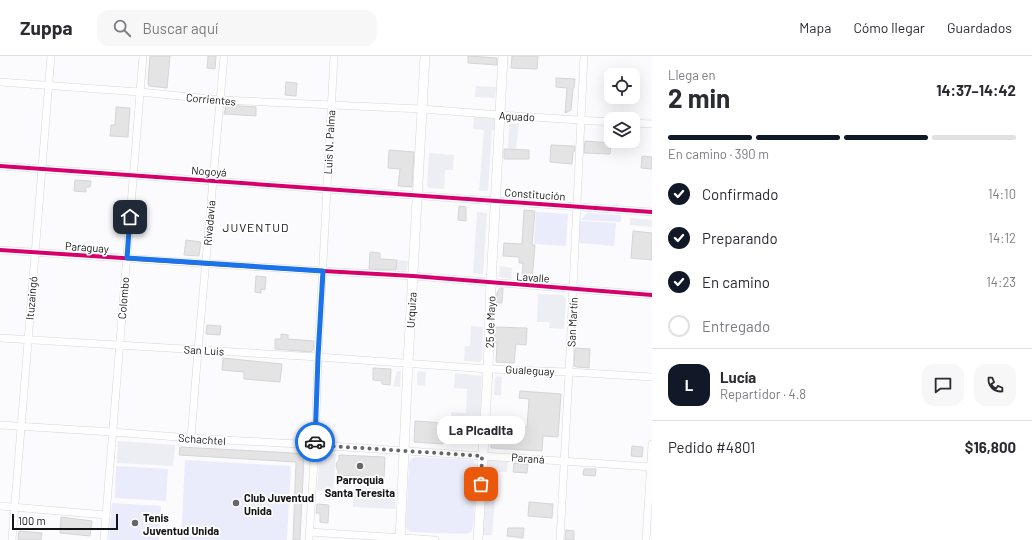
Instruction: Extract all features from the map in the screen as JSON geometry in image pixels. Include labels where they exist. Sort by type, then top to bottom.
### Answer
[{"type":"street","name":"Ituzaingó","points":[[12,540],[51,56]]},
{"type":"street","name":"Colombo","points":[[104,540],[143,56]]},
{"type":"street","name":"Rivadavia","points":[[191,438],[224,56]]},
{"type":"street","name":"Luis N. Palma","points":[[309,536],[315,445],[318,357],[334,56]]},
{"type":"street","name":"Urquiza","points":[[400,539],[408,363],[426,56]]},
{"type":"street","name":"25 de Mayo","points":[[478,540],[503,56]]},
{"type":"street","name":"San Martín","points":[[560,540],[584,56]]},
{"type":"street","name":"Corrientes","points":[[0,82],[140,92],[220,100],[422,109]]},
{"type":"street","name":"Aguado","points":[[422,109],[604,122]]},
{"type":"street","points":[[640,123],[652,124]]},
{"type":"street","name":"Nogoyá","points":[[0,166],[418,195]]},
{"type":"street","name":"Constitución","points":[[418,195],[652,212]]},
{"type":"street","name":"Paraguay","points":[[0,250],[413,276]]},
{"type":"street","name":"Lavalle","points":[[413,276],[652,295]]},
{"type":"street","name":"San Luis","points":[[0,338],[408,363]]},
{"type":"street","name":"Gualeguay","points":[[408,363],[652,377]]},
{"type":"street","name":"Schachtel","points":[[0,425],[404,451]]},
{"type":"street","points":[[646,540],[652,444]]},
{"type":"street","name":"Paraná","points":[[404,451],[651,467]]},
{"type":"street","points":[[0,506],[106,515]]},
{"type":"street","points":[[309,536],[435,540]]},
{"type":"shaded area","points":[[476,86],[496,87],[495,98],[475,97]]},
{"type":"shaded area","points":[[474,116],[496,117],[495,130],[492,130],[488,191],[479,191],[484,130],[473,129]]},
{"type":"shaded area","points":[[509,124],[519,124],[516,149],[508,149]]},
{"type":"shaded area","points":[[429,153],[454,155],[453,170],[445,170],[444,189],[429,188],[427,185]]},
{"type":"shaded area","points":[[477,212],[487,213],[483,274],[473,273]]},
{"type":"shaded area","points":[[536,212],[568,214],[566,246],[534,244]]},
{"type":"shaded area","points":[[587,213],[621,215],[621,222],[581,220]]},
{"type":"shaded area","points":[[630,218],[652,220],[652,227],[630,225]]},
{"type":"shaded area","points":[[580,221],[616,223],[614,246],[579,243]]},
{"type":"shaded area","points":[[397,260],[408,261],[407,269],[405,271],[396,270]]},
{"type":"shaded area","points":[[500,266],[512,268],[511,279],[499,277]]},
{"type":"shaded area","points":[[538,294],[562,295],[566,299],[564,329],[549,328],[550,322],[537,322]]},
{"type":"shaded area","points":[[471,326],[483,327],[482,359],[480,362],[464,361],[465,346],[470,346]]},
{"type":"shaded area","points":[[397,371],[401,371],[400,387],[393,386]]},
{"type":"shaded area","points":[[420,371],[426,372],[425,386],[417,385],[417,373]]},
{"type":"shaded area","points":[[455,373],[482,376],[480,421],[452,421],[451,412],[466,413],[467,389],[454,388]]},
{"type":"shaded area","points":[[497,376],[502,377],[501,396],[494,395],[495,379]]},
{"type":"shaded area","points":[[118,441],[175,445],[173,466],[117,463]]},
{"type":"shaded area","points":[[320,453],[336,454],[333,492],[317,490]]},
{"type":"shaded area","points":[[416,457],[473,460],[477,465],[473,527],[471,532],[466,534],[411,532],[408,530],[406,527],[409,463],[411,459]]},
{"type":"shaded area","points":[[488,459],[508,460],[507,472],[497,472],[492,535],[482,535]]},
{"type":"shaded area","name":"Club Juventud Unida","points":[[185,460],[291,466],[287,540],[181,540]]},
{"type":"shaded area","points":[[116,466],[168,469],[166,501],[115,498]]},
{"type":"shaded area","points":[[354,486],[396,489],[395,509],[353,507]]},
{"type":"shaded area","name":"Tenis Juventud Unida","points":[[112,503],[161,506],[159,540],[109,540]]},
{"type":"building","points":[[150,56],[170,56],[167,88],[149,86]]},
{"type":"building","points":[[208,56],[216,56],[215,69],[207,68]]},
{"type":"building","points":[[468,56],[497,58],[497,65],[468,63]]},
{"type":"building","points":[[512,56],[538,56],[537,69],[511,68]]},
{"type":"building","points":[[556,78],[575,79],[571,110],[565,113],[567,88],[556,87]]},
{"type":"building","points":[[286,82],[297,83],[296,96],[285,95]]},
{"type":"building","points":[[226,105],[256,107],[256,116],[224,114]]},
{"type":"building","points":[[116,107],[130,108],[128,137],[110,136],[111,125],[115,125]]},
{"type":"building","points":[[585,141],[604,142],[604,148],[611,148],[610,154],[584,153]]},
{"type":"building","points":[[551,145],[575,146],[572,164],[550,162]]},
{"type":"building","points":[[504,149],[529,150],[529,159],[504,159]]},
{"type":"building","points":[[389,150],[414,152],[412,187],[398,186],[400,169],[388,168]]},
{"type":"building","points":[[642,156],[652,157],[652,169],[641,168]]},
{"type":"building","points":[[75,180],[91,181],[90,187],[86,187],[86,192],[74,191]]},
{"type":"building","points":[[459,206],[466,207],[466,221],[458,220]]},
{"type":"building","points":[[524,210],[535,211],[532,245],[535,245],[532,280],[522,279],[523,263],[519,263],[519,257],[503,256],[504,243],[522,244]]},
{"type":"building","points":[[633,231],[652,233],[652,260],[631,258]]},
{"type":"building","points":[[186,240],[201,242],[199,256],[184,255]]},
{"type":"building","points":[[370,252],[380,253],[380,259],[397,260],[396,270],[369,269]]},
{"type":"building","points":[[256,276],[266,277],[265,290],[261,289],[261,293],[255,292]]},
{"type":"building","points":[[500,288],[503,288],[502,303],[496,303],[497,293]]},
{"type":"building","points":[[207,325],[221,326],[220,335],[206,334]]},
{"type":"building","points":[[495,327],[527,328],[526,345],[516,344],[514,363],[496,362],[497,343],[495,343]]},
{"type":"building","points":[[281,334],[288,335],[288,339],[314,341],[313,350],[311,352],[275,349],[275,339],[281,339]]},
{"type":"building","points":[[575,348],[590,349],[589,368],[574,366]]},
{"type":"building","points":[[223,358],[282,364],[280,382],[244,379],[244,372],[222,370]]},
{"type":"building","points":[[373,368],[391,369],[390,385],[382,384],[382,381],[373,380]]},
{"type":"building","points":[[520,391],[561,394],[558,437],[543,436],[542,451],[491,448],[493,425],[527,427],[529,399],[519,398]]},
{"type":"building","points":[[415,421],[445,423],[443,444],[414,442]]},
{"type":"building","points":[[632,446],[643,447],[642,457],[631,456]]},
{"type":"building","points":[[180,447],[294,453],[300,454],[304,457],[300,540],[293,540],[296,462],[179,455]]},
{"type":"building","name":"Parroquia Santa Teresita","points":[[339,455],[385,457],[384,478],[338,475],[336,466],[339,460]]},
{"type":"building","points":[[514,463],[528,464],[527,473],[513,472]]},
{"type":"building","points":[[584,469],[596,469],[595,476],[583,475]]},
{"type":"building","points":[[529,502],[553,504],[552,518],[528,516]]},
{"type":"building","points":[[317,504],[329,505],[328,523],[320,522],[320,513],[316,513]]},
{"type":"building","points":[[61,517],[92,521],[90,536],[60,533]]},
{"type":"building","points":[[508,528],[524,528],[523,538],[507,536]]},
{"type":"building","points":[[566,530],[574,531],[574,540],[565,540]]},
{"type":"building","points":[[19,531],[42,533],[41,540],[18,540]]},
{"type":"cycle path","points":[[0,166],[652,212]]},
{"type":"cycle path","points":[[0,250],[413,276],[652,295]]},
{"type":"way so far","points":[[315,442],[315,445],[482,456],[481,484]]},
{"type":"place","name":"Parroquia Santa Teresita","points":[[360,466]]},
{"type":"place","name":"La Picadita","points":[[481,484]]},
{"type":"place","name":"Club Juventud Unida","points":[[236,503]]},
{"type":"place","name":"Tenis Juventud Unida","points":[[135,523]]},
{"type":"district","name":"JUVENTUD","points":[[256,227]]},
{"type":"route","points":[[130,217],[127,258],[323,271],[315,442]]}]
